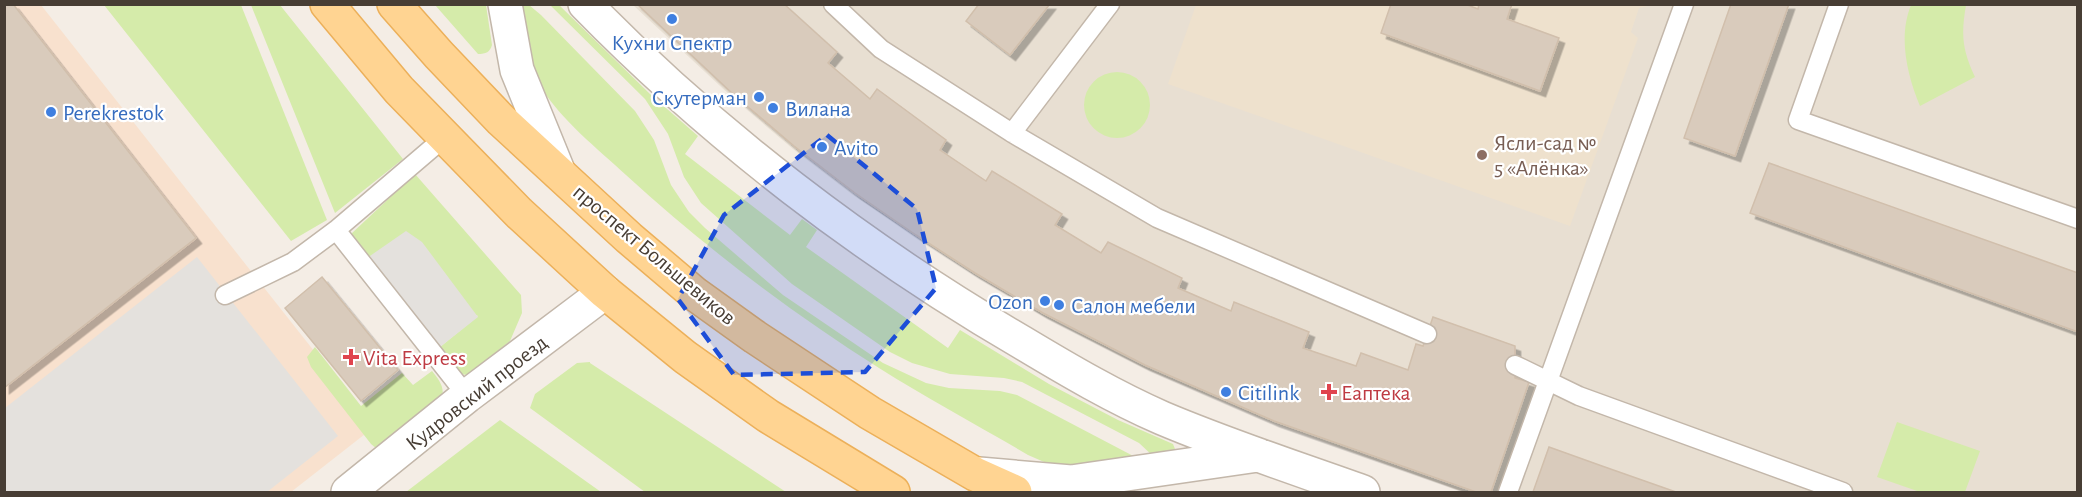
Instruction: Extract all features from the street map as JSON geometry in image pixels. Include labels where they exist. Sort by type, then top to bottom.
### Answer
[{"type":"main road","points":[[327,4],[399,90],[519,213],[605,292],[686,357],[768,416],[893,492]]},
{"type":"main road","name":"проспект Большевиков","points":[[394,4],[439,56],[501,120],[629,238],[704,300],[755,337],[870,413],[975,474],[1016,492]]},
{"type":"street","points":[[505,4],[517,70],[559,173]]},
{"type":"street","points":[[585,4],[690,104],[779,177],[886,256],[969,312],[1109,392],[1162,417],[1363,492]]},
{"type":"street","name":"Кудровский проезд","points":[[348,492],[467,396],[605,292]]},
{"type":"street","points":[[975,474],[1071,482],[1260,455]]},
{"type":"lane","points":[[833,4],[881,49],[1012,133],[1157,218],[1427,334]]},
{"type":"lane","points":[[1012,133],[1110,4]]},
{"type":"lane","points":[[1508,492],[1550,381],[1684,4]]},
{"type":"lane","points":[[1839,4],[1798,120],[2078,219]]},
{"type":"lane","points":[[225,295],[293,262],[336,230],[445,137]]},
{"type":"lane","points":[[336,230],[467,396]]},
{"type":"lane","points":[[1515,365],[1580,396],[1843,492]]},
{"type":"highlighted area","points":[[827,135],[917,209],[936,288],[865,372],[734,375],[678,299],[724,215]]},
{"type":"shaded area","points":[[4,5],[41,5],[374,427],[291,492],[5,492]]},
{"type":"shaded area","points":[[633,5],[2077,5],[2077,492],[1463,492],[1273,423],[1144,368],[1043,316],[974,275],[853,195],[793,149],[733,98]]},
{"type":"shaded area","name":"Ясли-сад № 5 «Алёнка»","points":[[1196,5],[1651,5],[1639,8],[1631,32],[1638,38],[1570,226],[1168,84]]},
{"type":"shaded area","points":[[406,231],[422,242],[478,317],[440,347],[367,258]]},
{"type":"shaded area","points":[[197,257],[338,436],[267,492],[5,492],[5,408]]},
{"type":"green space","points":[[104,5],[241,5],[327,220],[291,241]]},
{"type":"green space","points":[[251,5],[280,5],[403,159],[335,213]]},
{"type":"green space","points":[[435,5],[486,5],[492,45],[489,51],[478,54]]},
{"type":"green space","points":[[518,5],[529,5],[541,15],[635,111],[654,140],[671,185],[689,212],[783,295],[883,363],[926,383],[949,388],[1000,391],[1017,395],[1139,459],[1072,467],[1051,465],[1028,455],[916,391],[780,301],[656,202],[558,111],[541,87],[532,68]]},
{"type":"green space","points":[[550,5],[559,5],[650,94],[698,136],[685,154],[790,235],[802,219],[817,230],[806,247],[948,348],[960,330],[1049,384],[1118,420],[1173,444],[1174,453],[1154,457],[1139,443],[1022,382],[1004,378],[950,374],[912,363],[890,352],[792,284],[701,203],[684,177],[668,134],[645,99]]},
{"type":"green space","points":[[1911,5],[1966,5],[1963,25],[1964,42],[1967,58],[1975,77],[1920,106],[1911,82],[1906,56],[1905,30]]},
{"type":"green space","points":[[1117,72],[1129,75],[1140,82],[1147,93],[1150,105],[1147,117],[1140,128],[1129,135],[1117,138],[1105,135],[1094,128],[1087,117],[1084,105],[1087,93],[1094,82],[1105,75]]},
{"type":"green space","points":[[415,174],[521,295],[522,313],[510,341],[468,375],[459,374],[440,353],[440,347],[478,316],[367,258],[349,239],[351,234]]},
{"type":"green space","points":[[315,347],[361,406],[402,373],[413,385],[432,371],[442,388],[441,399],[377,449],[311,367],[307,357]]},
{"type":"green space","points":[[590,362],[786,492],[645,492],[530,408],[535,394],[577,363]]},
{"type":"green space","points":[[500,420],[601,492],[406,492]]},
{"type":"green space","points":[[1897,422],[1980,451],[1965,492],[1920,492],[1877,477]]},
{"type":"building","name":"Perekrestok","points":[[4,4],[13,4],[196,238],[4,388]]},
{"type":"building","points":[[637,4],[784,4],[837,52],[828,63],[870,99],[877,89],[946,140],[940,150],[986,181],[992,171],[1062,214],[1055,225],[1101,253],[1108,242],[1182,278],[1178,288],[1231,311],[1234,302],[1309,332],[1303,348],[1356,366],[1361,353],[1408,370],[1416,344],[1423,346],[1433,317],[1515,346],[1515,378],[1529,382],[1491,492],[1476,492],[1274,421],[1145,365],[1043,313],[975,273],[855,193],[794,146],[734,95]]},
{"type":"building","points":[[979,4],[1050,4],[1010,55],[966,21]]},
{"type":"building","points":[[1391,4],[1465,4],[1478,9],[1479,4],[1512,4],[1507,19],[1559,38],[1540,91],[1381,33]]},
{"type":"building","points":[[1731,4],[1789,4],[1735,156],[1684,138]]},
{"type":"building","points":[[1769,163],[2078,273],[2078,332],[1750,213]]},
{"type":"building","points":[[322,277],[398,370],[361,401],[285,308]]},
{"type":"building","points":[[1549,447],[1602,466],[1676,492],[1533,492]]},
{"type":"place","name":"Кухни Спектр","points":[[672,19]]},
{"type":"place","name":"Скутерман","points":[[759,97]]},
{"type":"place","name":"Вилана","points":[[773,108]]},
{"type":"place","name":"Perekrestok","points":[[51,112]]},
{"type":"place","name":"Avito","points":[[822,147]]},
{"type":"place","name":"Ясли-сад № 5 «Алёнка»","points":[[1482,155]]},
{"type":"place","name":"Ozon","points":[[1045,301]]},
{"type":"place","name":"Салон мебели","points":[[1059,305]]},
{"type":"place","name":"Vita Express","points":[[351,357]]},
{"type":"place","name":"Citilink","points":[[1226,392]]},
{"type":"place","name":"Еаптека","points":[[1329,392]]}]
